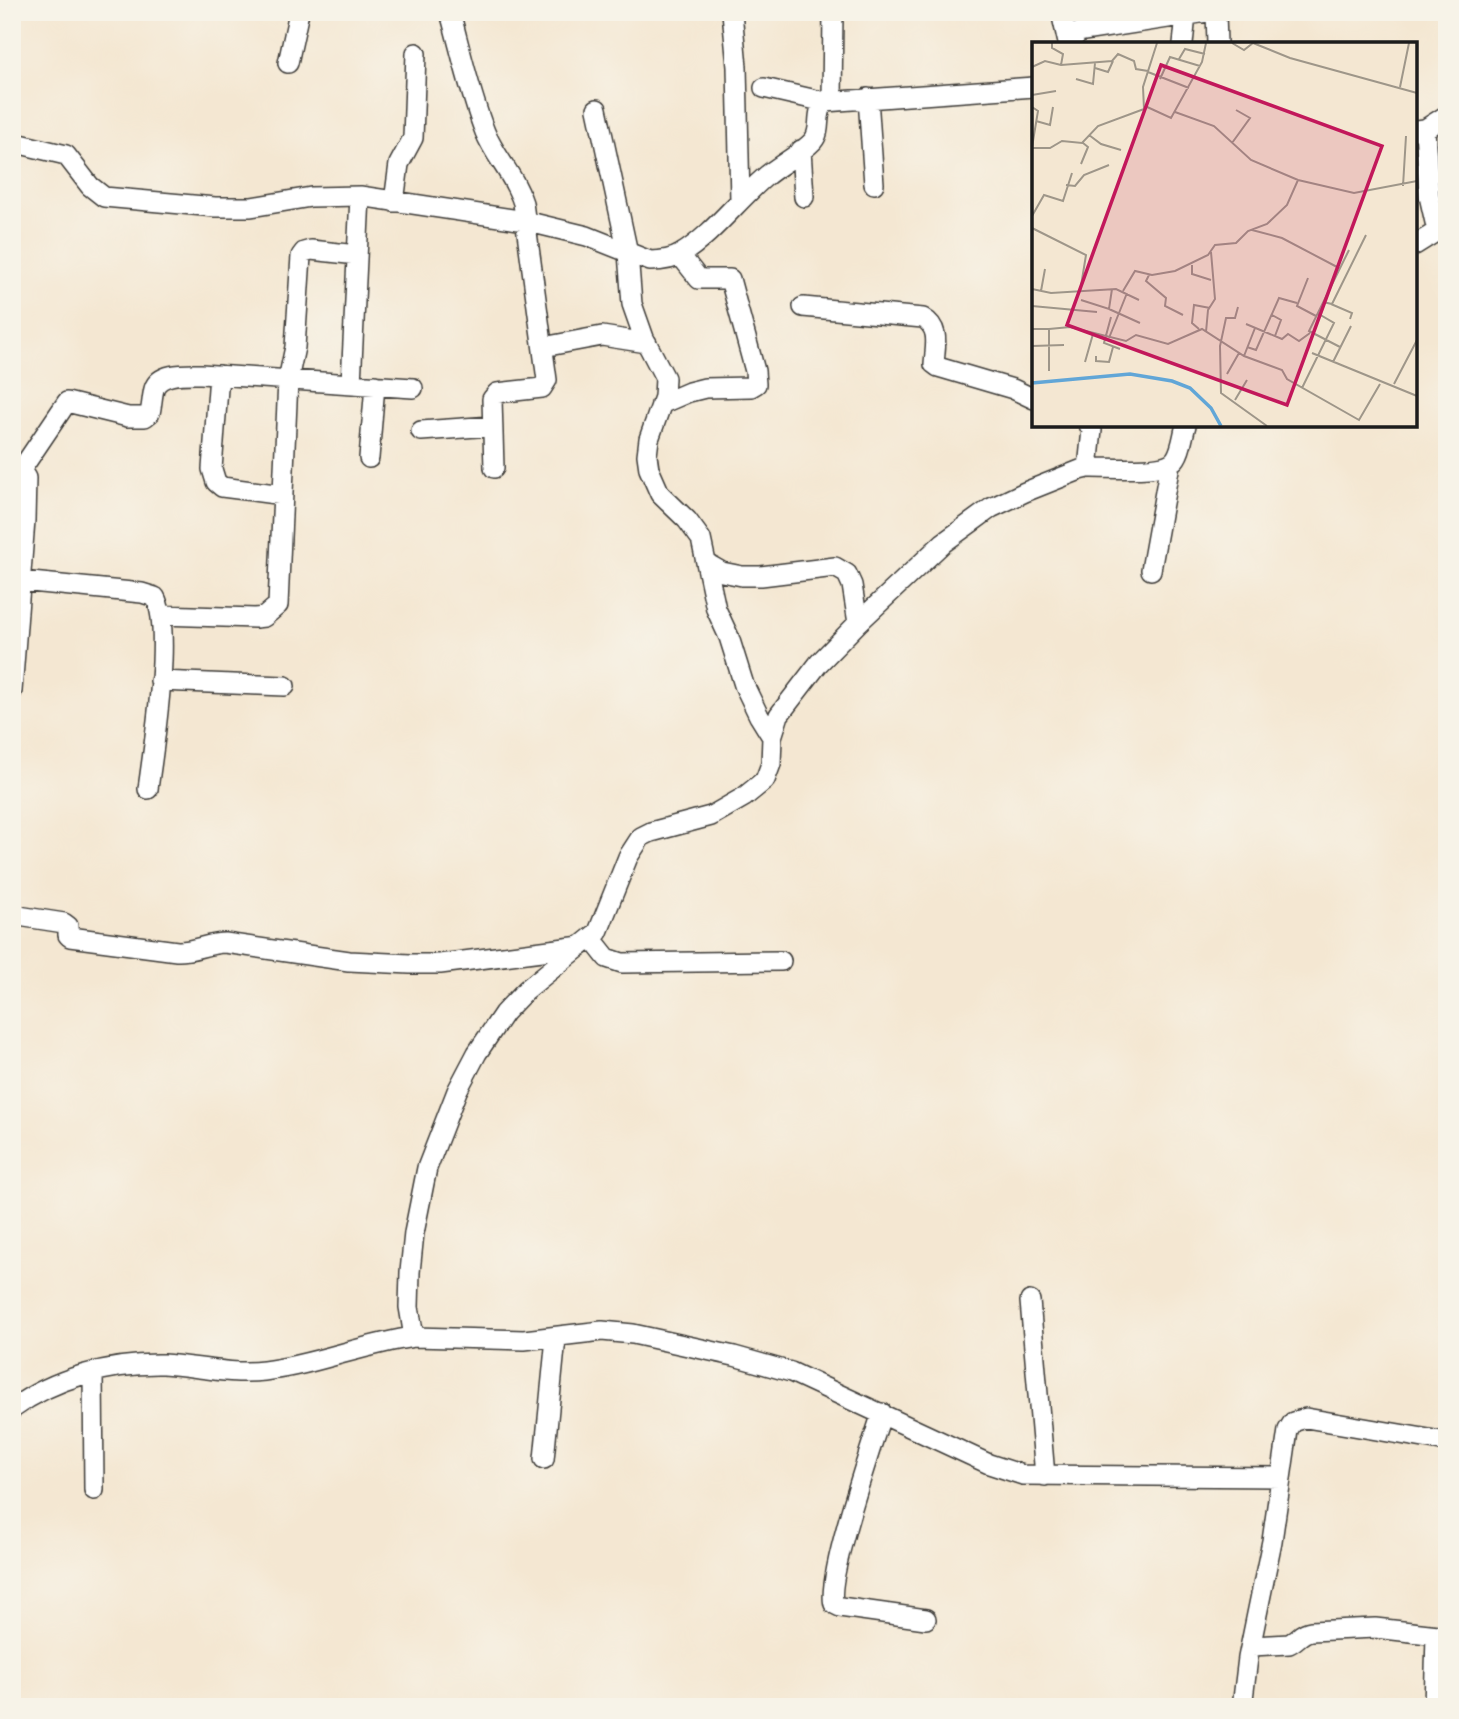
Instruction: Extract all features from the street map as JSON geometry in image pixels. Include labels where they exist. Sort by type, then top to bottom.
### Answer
[{"type":"street","points":[[289,64],[299,12]]},
{"type":"street","points":[[450,12],[480,119],[489,141],[519,189],[547,380],[545,385],[537,389],[494,396],[491,403],[494,468]]},
{"type":"street","points":[[729,212],[737,67],[732,12]]},
{"type":"street","points":[[12,142],[66,155],[95,192],[113,198],[215,207],[251,207],[311,197],[360,196],[525,221],[574,232],[650,261],[661,261],[680,255],[766,176],[816,138],[818,112],[828,101],[833,12]]},
{"type":"street","points":[[1061,12],[1068,42]]},
{"type":"street","points":[[1069,42],[1079,32],[1207,12]]},
{"type":"street","points":[[1216,12],[1217,42]]},
{"type":"street","points":[[1183,42],[1186,15]]},
{"type":"street","points":[[394,202],[399,164],[413,138],[416,53]]},
{"type":"street","points":[[764,88],[828,101],[1032,87]]},
{"type":"street","points":[[868,98],[874,184]]},
{"type":"street","points":[[597,109],[628,253],[632,304],[647,343],[665,378],[666,386],[649,439],[649,468],[660,494],[696,531],[705,548],[716,609],[729,637],[744,685],[772,737]]},
{"type":"street","points":[[1417,243],[1442,228],[1431,210],[1422,177],[1420,129],[1447,115]]},
{"type":"street","points":[[801,150],[804,197]]},
{"type":"street","points":[[351,384],[360,196]]},
{"type":"street","points":[[161,615],[255,618],[272,612],[278,606],[288,380],[295,347],[301,256],[311,250],[357,255]]},
{"type":"street","points":[[661,404],[697,390],[751,387],[756,384],[755,371],[730,279],[699,279],[680,255]]},
{"type":"street","points":[[803,307],[923,318],[936,331],[934,364],[938,367],[1013,389],[1032,398]]},
{"type":"street","points":[[543,347],[602,336],[647,343]]},
{"type":"street","points":[[12,691],[16,600],[21,581],[26,484],[25,473],[17,469],[67,402],[128,416],[145,417],[150,413],[154,387],[159,381],[181,374],[413,388]]},
{"type":"street","points":[[219,375],[212,469],[216,482],[222,487],[283,495]]},
{"type":"street","points":[[369,458],[376,385]]},
{"type":"street","points":[[421,431],[492,426]]},
{"type":"street","points":[[1088,468],[1090,427]]},
{"type":"street","points":[[1150,570],[1170,464],[1178,455],[1185,427]]},
{"type":"street","points":[[414,1337],[409,1307],[414,1233],[427,1168],[457,1091],[477,1053],[504,1013],[526,990],[598,932],[628,858],[641,837],[711,816],[759,786],[769,774],[772,737],[779,715],[819,663],[858,623],[960,530],[991,508],[1088,468],[1152,468],[1170,464]]},
{"type":"street","points":[[708,564],[722,572],[742,576],[835,567],[847,574],[852,585],[858,623]]},
{"type":"street","points":[[21,581],[149,594],[155,597],[161,615],[160,681],[148,789]]},
{"type":"street","points":[[160,681],[285,686]]},
{"type":"street","points":[[12,915],[64,923],[68,926],[70,937],[177,951],[225,943],[384,964],[440,964],[587,943],[607,958],[622,962],[781,961]]},
{"type":"street","points":[[1030,1301],[1045,1476]]},
{"type":"street","points":[[12,1409],[31,1395],[93,1372],[129,1366],[164,1364],[259,1372],[305,1365],[414,1337],[524,1340],[602,1331],[633,1334],[734,1356],[791,1372],[1007,1471],[1023,1475],[1281,1477]]},
{"type":"street","points":[[544,1459],[556,1338]]},
{"type":"street","points":[[93,1372],[94,1490]]},
{"type":"street","points":[[882,1413],[839,1555],[831,1597],[839,1607],[926,1619]]},
{"type":"street","points":[[1242,1707],[1272,1541],[1288,1430],[1293,1422],[1300,1419],[1318,1419],[1447,1442]]},
{"type":"street","points":[[1252,1646],[1289,1644],[1304,1631],[1375,1628],[1441,1636],[1434,1707]]}]
